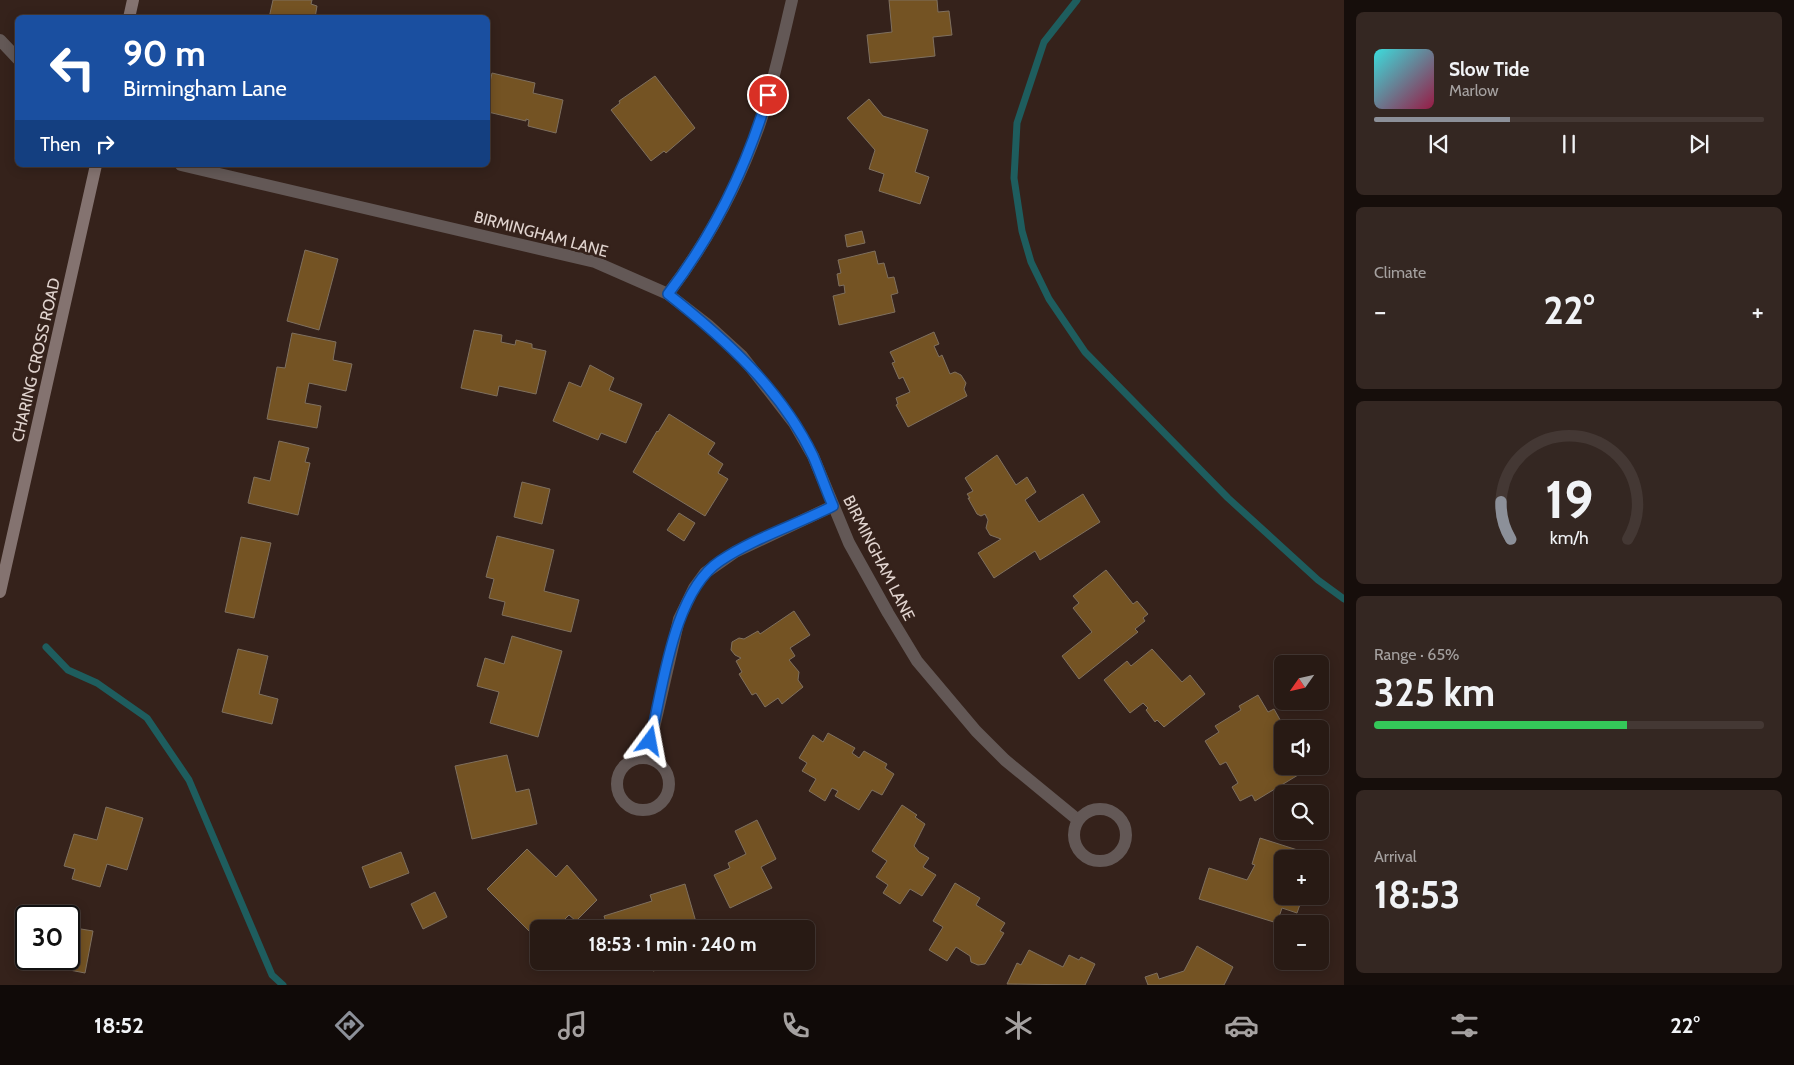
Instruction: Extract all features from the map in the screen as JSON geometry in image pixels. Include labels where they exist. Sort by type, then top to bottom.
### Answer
[{"type":"main road","points":[[130,15],[133,0]]},
{"type":"main road","name":"CHARING CROSS ROAD","points":[[0,592],[96,167]]},
{"type":"street","points":[[668,294],[701,247],[742,169],[759,126],[770,89],[792,0]]},
{"type":"street","points":[[0,40],[15,56]]},
{"type":"street","name":"BIRMINGHAM LANE","points":[[189,167],[594,262],[668,294],[708,325],[742,356],[772,392],[794,423],[813,456],[849,543],[917,661],[976,731],[1005,760],[1078,820]]},
{"type":"street","points":[[646,758],[679,619],[694,588],[705,573],[735,552],[833,506]]},
{"type":"street","points":[[638,758],[646,758],[661,765],[666,771],[668,788],[661,802],[654,807],[638,809],[623,801],[617,784],[622,767],[638,758]]},
{"type":"street","points":[[1092,810],[1109,810],[1116,815],[1122,821],[1125,837],[1119,853],[1112,858],[1096,861],[1080,852],[1074,837],[1078,820],[1092,810]]},
{"type":"building","points":[[273,0],[312,0],[311,4],[317,6],[316,15],[270,15]]},
{"type":"building","points":[[889,0],[937,0],[938,12],[949,11],[952,35],[933,37],[935,56],[870,63],[867,35],[892,32]]},
{"type":"building","points":[[492,73],[535,83],[533,93],[563,100],[556,133],[528,126],[529,120],[526,119],[526,121],[490,112],[490,82]]},
{"type":"building","points":[[655,76],[695,128],[666,153],[664,151],[651,161],[611,110],[620,103],[619,101]]},
{"type":"building","points":[[869,99],[883,116],[928,130],[915,172],[929,177],[920,204],[879,191],[884,174],[869,169],[875,150],[847,118]]},
{"type":"building","points":[[862,231],[865,243],[847,247],[845,235]]},
{"type":"building","points":[[305,250],[338,259],[319,330],[287,321]]},
{"type":"building","points":[[875,251],[878,264],[884,263],[888,278],[894,277],[898,293],[891,295],[895,312],[839,325],[833,296],[845,293],[844,285],[839,286],[837,274],[841,273],[838,260]]},
{"type":"building","points":[[474,330],[502,335],[501,342],[515,345],[516,340],[532,344],[532,348],[546,351],[536,394],[499,386],[497,396],[461,388]]},
{"type":"building","points":[[934,332],[939,344],[934,346],[939,357],[942,355],[950,374],[955,372],[961,375],[966,383],[964,389],[967,396],[908,427],[896,405],[898,404],[896,398],[910,392],[903,377],[899,379],[892,363],[895,362],[890,352]]},
{"type":"building","points":[[292,333],[336,342],[333,360],[352,364],[346,391],[309,383],[305,403],[321,406],[317,428],[267,419],[277,367],[285,368]]},
{"type":"building","points":[[590,365],[614,378],[609,390],[642,404],[626,443],[601,433],[598,440],[553,421],[569,382],[581,387]]},
{"type":"building","points":[[669,414],[715,443],[708,454],[723,464],[718,473],[728,479],[705,516],[633,472]]},
{"type":"building","points":[[279,441],[309,448],[305,462],[310,463],[298,515],[248,503],[254,477],[270,481]]},
{"type":"building","points":[[997,455],[1016,485],[1027,477],[1036,492],[1025,500],[1039,522],[1083,494],[1100,522],[1040,560],[1035,551],[994,578],[978,553],[1001,539],[990,535],[986,528],[988,520],[985,514],[981,516],[977,514],[967,494],[973,491],[965,478]]},
{"type":"building","points":[[522,482],[550,489],[542,524],[514,517]]},
{"type":"building","points":[[679,513],[695,523],[684,541],[667,530]]},
{"type":"building","points":[[497,536],[554,550],[544,591],[579,600],[571,632],[502,615],[505,602],[489,598],[494,579],[486,577]]},
{"type":"building","points":[[241,537],[271,543],[254,618],[225,612]]},
{"type":"building","points":[[1106,570],[1133,604],[1137,601],[1148,614],[1143,618],[1145,621],[1135,629],[1138,632],[1079,679],[1062,656],[1092,632],[1073,608],[1079,603],[1073,596]]},
{"type":"building","points":[[794,611],[810,635],[790,648],[795,656],[789,660],[799,672],[798,680],[803,687],[782,704],[778,698],[765,707],[756,693],[752,695],[739,674],[742,672],[736,661],[741,658],[731,650],[732,642],[739,638],[744,639],[758,631],[760,634]]},
{"type":"building","points":[[512,636],[562,651],[538,737],[490,723],[499,692],[477,686],[485,658],[504,664]]},
{"type":"building","points":[[238,649],[268,656],[259,694],[278,699],[272,724],[222,712]]},
{"type":"building","points":[[1152,649],[1182,682],[1190,675],[1205,694],[1164,727],[1157,720],[1155,722],[1146,710],[1148,708],[1143,703],[1130,713],[1104,680],[1127,661],[1131,666]]},
{"type":"building","points":[[1258,695],[1268,712],[1274,709],[1280,720],[1274,720],[1274,775],[1298,775],[1282,785],[1274,785],[1274,790],[1255,801],[1252,795],[1240,801],[1232,787],[1238,783],[1226,762],[1220,765],[1205,741],[1219,732],[1215,726],[1241,710],[1239,706]]},
{"type":"building","points":[[828,733],[855,748],[852,753],[859,758],[864,751],[887,764],[885,768],[894,774],[882,795],[872,790],[859,810],[835,796],[838,791],[832,788],[825,801],[809,791],[816,779],[802,771],[807,763],[799,758],[813,735],[823,742]]},
{"type":"building","points":[[507,755],[516,792],[529,789],[537,824],[472,839],[455,766]]},
{"type":"building","points":[[902,805],[917,815],[915,817],[925,824],[914,846],[919,852],[929,858],[923,867],[936,875],[922,896],[910,889],[900,904],[883,893],[888,885],[876,877],[887,861],[872,851]]},
{"type":"building","points":[[106,807],[143,818],[127,870],[107,864],[100,887],[72,879],[75,869],[64,866],[74,834],[97,840]]},
{"type":"building","points":[[757,820],[776,859],[761,867],[772,888],[730,908],[714,875],[730,868],[728,863],[746,854],[735,831]]},
{"type":"building","points":[[1260,838],[1298,850],[1274,850],[1274,905],[1300,905],[1297,913],[1282,908],[1280,915],[1274,915],[1274,922],[1199,899],[1209,868],[1247,880],[1255,865],[1252,864]]},
{"type":"building","points":[[527,849],[556,877],[567,865],[597,900],[577,920],[569,915],[564,920],[530,920],[530,932],[487,889]]},
{"type":"building","points":[[401,852],[409,873],[370,888],[362,867]]},
{"type":"building","points":[[955,883],[980,898],[976,905],[1005,923],[1000,931],[1004,933],[985,964],[978,965],[971,962],[970,956],[956,947],[947,961],[929,950],[943,927],[933,921]]},
{"type":"building","points":[[685,884],[695,920],[605,920],[604,916],[652,901],[650,895]]},
{"type":"building","points":[[435,892],[447,917],[423,929],[411,904]]},
{"type":"building","points":[[80,929],[93,931],[85,973],[70,970],[80,970]]},
{"type":"building","points":[[1197,946],[1233,967],[1224,985],[1148,985],[1145,977],[1157,973],[1159,979],[1184,971]]},
{"type":"building","points":[[1029,950],[1063,967],[1069,955],[1079,960],[1081,957],[1095,964],[1085,985],[1007,984],[1017,963],[1021,965]]},
{"type":"waterway","points":[[1077,0],[1044,42],[1017,123],[1014,178],[1022,231],[1031,262],[1049,299],[1085,352],[1228,498],[1318,580],[1344,599]]},
{"type":"waterway","points":[[46,647],[68,670],[97,683],[147,718],[189,780],[272,975],[283,985]]},
{"type":"route","points":[[650,741],[679,619],[686,602],[705,573],[718,562],[735,552],[809,519],[833,506],[813,456],[794,423],[772,392],[742,356],[708,325],[668,294],[686,271],[701,247],[742,169],[759,126],[768,95]]}]
